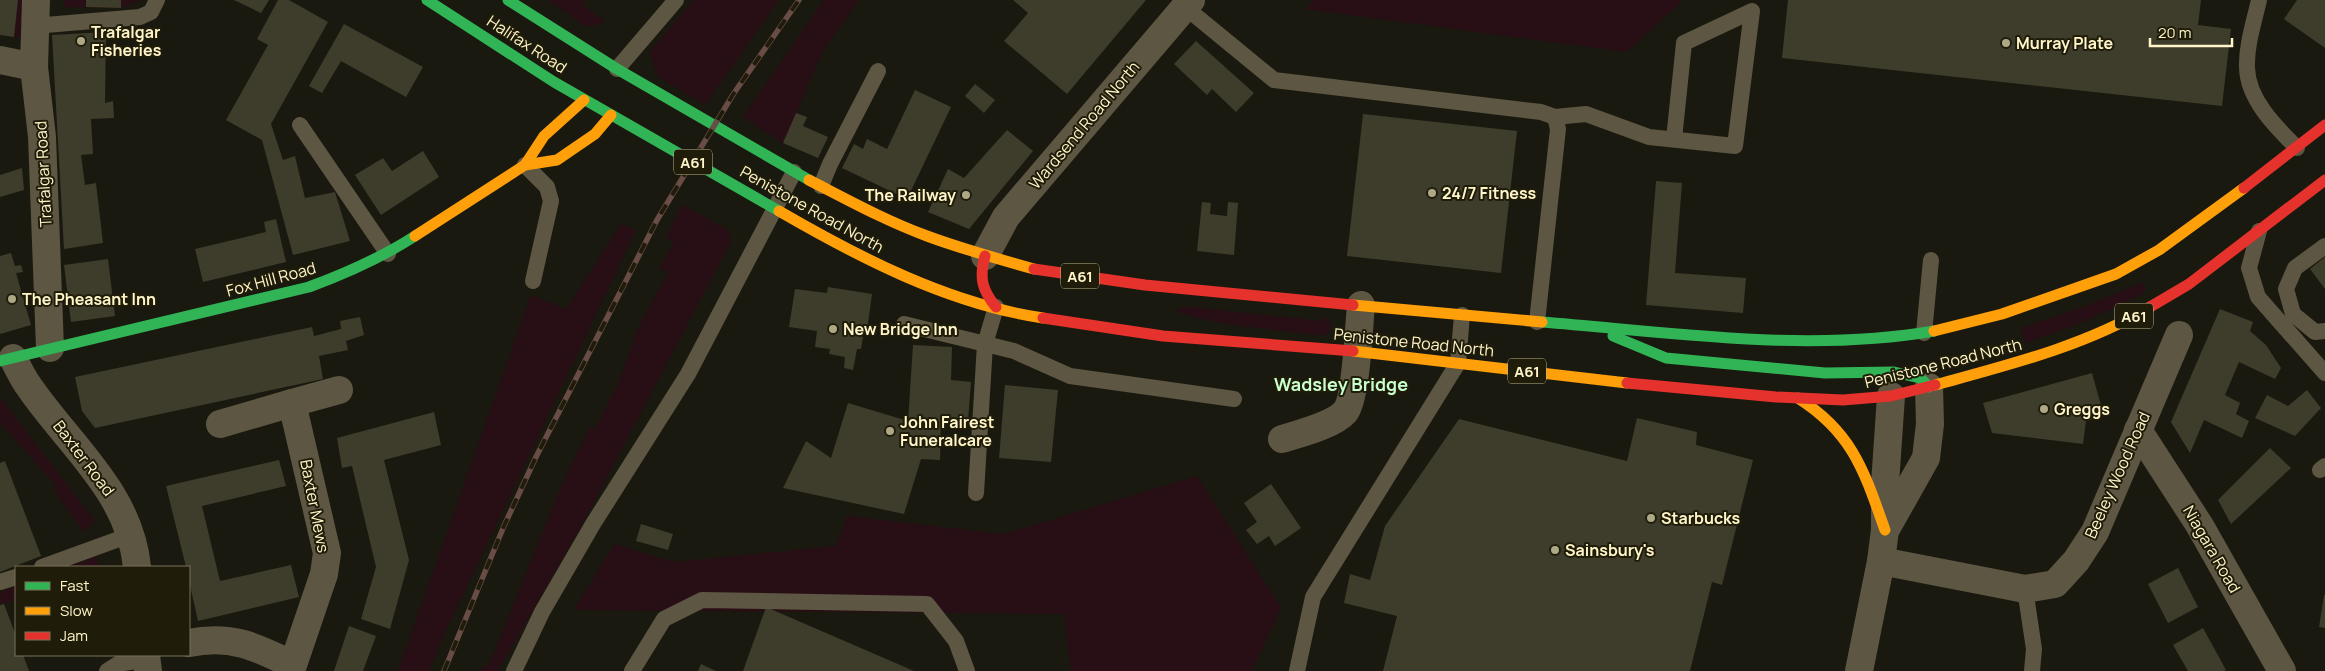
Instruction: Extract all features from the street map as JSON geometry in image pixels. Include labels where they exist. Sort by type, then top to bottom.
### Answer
[{"type":"main road","name":"Halifax Road","points":[[427,0],[587,97]]},
{"type":"main road","name":"Halifax Road","points":[[508,0],[614,77]]},
{"type":"main road","name":"Penistone Road North","points":[[614,77],[740,139],[794,172],[872,213],[926,236],[984,256],[1047,272],[1145,285],[1537,322],[1742,338],[1905,340],[1924,333],[2002,314],[2116,274],[2159,250],[2297,148],[2325,125]]},
{"type":"main road","name":"Penistone Road North","points":[[587,97],[612,115],[843,248],[951,295],[996,307],[1038,317],[1162,336],[1356,351],[1617,382],[1796,398],[1861,400],[1894,377],[1929,387],[2031,359],[2096,334],[2144,311],[2189,284],[2325,180]]},
{"type":"main road","name":"Fox Hill Road","points":[[6,359],[308,288],[354,271],[388,254],[525,165],[544,136],[587,97]]},
{"type":"main road","points":[[612,115],[614,101]]},
{"type":"main road","name":"Fox Hill Road","points":[[525,165],[557,160],[595,134],[612,115]]},
{"type":"main road","points":[[984,256],[979,277],[984,292],[996,307]]},
{"type":"main road","points":[[1589,326],[1666,358],[1825,373],[1920,378],[1929,387]]},
{"type":"main road","points":[[1796,398],[1828,419],[1856,453],[1885,530]]},
{"type":"street","name":"Wardsend Road North","points":[[984,256],[1006,218],[1188,3]]},
{"type":"street","name":"Trafalgar Road","points":[[35,13],[34,67],[42,136],[50,348]]},
{"type":"street","points":[[0,60],[34,67]]},
{"type":"street","points":[[1282,439],[1323,426],[1346,412],[1352,392],[1361,305]]},
{"type":"street","name":"Beeley Wood Road","points":[[1881,561],[2025,589],[2055,584],[2076,561],[2095,532],[2179,334]]},
{"type":"street","name":"Baxter Road","points":[[6,359],[111,492],[130,535],[137,566]]},
{"type":"street","points":[[1858,671],[1881,561],[1885,530],[1885,484],[1894,377]]},
{"type":"street","points":[[1885,530],[1926,458],[1930,424],[1929,387]]},
{"type":"street","points":[[220,424],[339,390]]},
{"type":"street","name":"Baxter Mews","points":[[190,643],[221,639],[256,647],[293,668],[324,574],[326,553],[292,403]]},
{"type":"street","name":"Niagara Road","points":[[2138,430],[2200,526],[2282,671]]},
{"type":"lane","points":[[35,13],[140,17],[150,12],[157,0]]},
{"type":"lane","points":[[614,77],[676,0]]},
{"type":"lane","points":[[2259,0],[2248,48],[2247,69],[2252,89],[2262,109],[2297,148]]},
{"type":"lane","points":[[1188,3],[1274,80],[1541,112],[1555,117],[1586,114],[1649,137],[1735,146],[1752,11],[1684,43],[1674,139]]},
{"type":"lane","points":[[821,186],[830,164],[878,71]]},
{"type":"lane","points":[[1537,322],[1558,129],[1555,117]]},
{"type":"lane","points":[[300,125],[388,254]]},
{"type":"lane","points":[[525,165],[547,187],[551,201],[533,280]]},
{"type":"lane","points":[[514,671],[542,612],[593,524],[688,374],[794,172]]},
{"type":"lane","points":[[2259,231],[2249,268],[2258,298],[2325,373]]},
{"type":"lane","points":[[2325,246],[2295,268],[2286,289],[2293,314],[2315,332],[2325,331]]},
{"type":"lane","points":[[1924,333],[1931,260]]},
{"type":"lane","points":[[976,493],[985,344],[996,307]]},
{"type":"lane","points":[[1297,671],[1313,597],[1458,363],[1462,315]]},
{"type":"lane","points":[[904,324],[1014,351],[1070,376],[1234,399]]},
{"type":"lane","points":[[45,566],[130,535]]},
{"type":"lane","points":[[0,582],[15,576]]},
{"type":"lane","points":[[2025,589],[2034,649],[2032,671]]},
{"type":"lane","points":[[632,671],[664,619],[702,600],[927,604],[956,641],[967,671]]},
{"type":"lane","points":[[107,671],[118,664],[147,662]]},
{"type":"shaded area","points":[[0,0],[25,0],[21,38],[0,35]]},
{"type":"shaded area","points":[[64,0],[141,0],[121,8],[64,7]]},
{"type":"shaded area","points":[[548,0],[586,0],[583,5],[606,22],[587,27]]},
{"type":"shaded area","points":[[694,0],[779,0],[705,105],[658,77],[649,52]]},
{"type":"shaded area","points":[[824,0],[859,0],[823,51],[783,143],[743,117]]},
{"type":"shaded area","points":[[1314,0],[1683,0],[1627,52],[1305,9]]},
{"type":"shaded area","points":[[682,205],[728,230],[731,242],[580,528],[498,671],[477,671],[490,663],[562,484],[590,427],[595,429],[620,379],[639,326],[668,273],[659,268],[674,242],[666,237]]},
{"type":"shaded area","points":[[621,224],[636,230],[442,639],[429,671],[398,671],[531,295],[566,309]]},
{"type":"shaded area","points":[[2140,283],[2146,288],[2144,293],[2081,323],[2026,343],[2021,328],[2084,307]]},
{"type":"shaded area","points":[[1191,307],[1322,321],[1324,318],[1329,319],[1331,328],[1325,336],[1222,323],[1201,319],[1177,310]]},
{"type":"shaded area","points":[[0,397],[95,521],[84,532],[54,491],[56,486],[0,422]]},
{"type":"shaded area","points":[[1197,476],[1281,608],[1252,671],[1071,671],[1064,614],[574,610],[614,544],[674,562],[836,546],[847,516],[1004,534]]},
{"type":"shaded area","points":[[96,557],[99,566],[70,566]]},
{"type":"shaded area","points":[[15,586],[15,600],[0,605],[0,592]]},
{"type":"building","points":[[0,0],[18,0],[14,37],[0,35]]},
{"type":"building","points":[[86,0],[121,0],[121,8],[86,7]]},
{"type":"building","points":[[234,0],[269,0],[261,13]]},
{"type":"building","points":[[278,0],[289,0],[328,22],[271,124],[283,160],[295,156],[305,198],[335,192],[350,241],[293,255],[262,140],[226,120],[268,45],[257,39]]},
{"type":"building","points":[[1013,0],[1146,0],[1067,94],[1004,41],[1028,13]]},
{"type":"building","name":"Murray Plate","points":[[1788,0],[2201,0],[2198,25],[2231,29],[2222,106],[1782,58]]},
{"type":"building","points":[[2297,0],[2325,0],[2325,48],[2284,19]]},
{"type":"building","points":[[344,24],[423,67],[406,97],[341,61],[322,93],[309,86]]},
{"type":"building","points":[[106,32],[105,103],[113,101],[114,118],[91,119],[93,154],[81,155],[85,185],[96,183],[103,243],[64,249],[52,35]]},
{"type":"building","points":[[1196,41],[1254,93],[1236,112],[1212,89],[1207,95],[1174,64]]},
{"type":"building","points":[[975,84],[995,100],[984,113],[965,96]]},
{"type":"building","points":[[915,90],[951,107],[907,199],[842,168],[854,144],[863,149],[867,139],[887,149]]},
{"type":"building","points":[[796,113],[807,117],[803,126],[828,137],[818,158],[783,143]]},
{"type":"building","name":"24/7 Fitness","points":[[1363,114],[1517,131],[1501,273],[1347,256]]},
{"type":"building","name":"The Railway","points":[[1007,130],[1033,151],[969,229],[928,212],[948,169],[964,178]]},
{"type":"building","points":[[423,151],[439,177],[381,215],[355,175],[383,158],[392,171]]},
{"type":"building","points":[[22,168],[24,190],[0,197],[0,175]]},
{"type":"building","points":[[1656,181],[1682,183],[1675,273],[1746,278],[1743,313],[1646,305]]},
{"type":"building","points":[[1202,202],[1211,203],[1210,214],[1227,216],[1228,202],[1238,203],[1234,255],[1197,251]]},
{"type":"building","points":[[276,219],[286,262],[203,282],[195,249],[266,232],[264,222]]},
{"type":"building","name":"The Pheasant Inn","points":[[11,253],[15,266],[21,265],[23,272],[16,273],[31,325],[0,334],[0,256]]},
{"type":"building","points":[[2325,257],[2325,289],[2310,269]]},
{"type":"building","points":[[108,259],[115,316],[71,322],[64,265]]},
{"type":"building","name":"New Bridge Inn","points":[[828,287],[872,294],[867,331],[861,330],[860,336],[863,337],[861,349],[857,349],[853,370],[844,368],[845,357],[829,354],[830,349],[815,347],[817,331],[789,327],[795,289],[827,293]]},
{"type":"building","points":[[2220,309],[2253,322],[2250,331],[2266,345],[2281,368],[2275,379],[2239,362],[2225,395],[2240,403],[2236,414],[2249,421],[2242,438],[2204,420],[2190,453],[2171,422]]},
{"type":"building","points":[[360,317],[364,335],[346,341],[348,350],[319,356],[323,379],[95,428],[82,411],[75,377],[312,327],[314,336],[341,329],[340,321]]},
{"type":"building","name":"John Fairest Funeralcare","points":[[913,345],[952,347],[951,380],[971,382],[968,421],[941,419],[940,460],[921,459],[904,514],[783,488],[806,441],[831,458],[848,403],[908,421]]},
{"type":"building","name":"Greggs","points":[[2092,373],[2104,416],[2086,421],[2083,444],[1992,433],[1983,403]]},
{"type":"building","points":[[1005,385],[1058,390],[1051,462],[999,458]]},
{"type":"building","points":[[2307,390],[2321,408],[2295,436],[2255,418],[2267,395],[2288,406]]},
{"type":"building","points":[[434,412],[441,445],[384,460],[409,560],[390,629],[361,619],[376,567],[352,466],[342,468],[337,438]]},
{"type":"building","name":"Sainsbury's","points":[[1637,418],[1697,432],[1696,445],[1753,460],[1722,585],[1712,582],[1690,671],[1383,671],[1397,616],[1344,603],[1350,574],[1370,580],[1385,526],[1459,419],[1627,461]]},
{"type":"building","points":[[2270,448],[2291,468],[2231,524],[2218,500]]},
{"type":"building","points":[[279,460],[286,486],[202,506],[220,581],[291,565],[299,597],[198,621],[190,585],[190,566],[186,566],[166,486]]},
{"type":"building","points":[[5,461],[41,556],[0,572],[0,463]]},
{"type":"building","points":[[1271,484],[1301,528],[1275,546],[1269,536],[1257,544],[1246,530],[1257,522],[1244,503]]},
{"type":"building","points":[[641,524],[673,534],[668,550],[636,541]]},
{"type":"building","points":[[2178,568],[2198,607],[2168,623],[2148,584]]},
{"type":"building","points":[[2325,595],[2325,628],[2319,627]]},
{"type":"building","points":[[4,604],[15,633],[15,656],[23,656],[29,671],[0,671],[0,605]]},
{"type":"building","points":[[766,607],[914,671],[743,671]]},
{"type":"building","points":[[349,626],[376,636],[363,671],[334,671]]},
{"type":"building","points":[[2203,628],[2226,670],[2188,671],[2173,645]]},
{"type":"building","points":[[701,664],[716,671],[698,671]]},
{"type":"railway","points":[[444,671],[504,526],[536,457],[657,220],[734,93],[799,0]]},
{"type":"traffic: fast","points":[[427,0],[554,82],[779,211]]},
{"type":"traffic: fast","points":[[508,0],[617,69],[809,180]]},
{"type":"traffic: fast","points":[[0,361],[309,287],[364,264],[415,236]]},
{"type":"traffic: fast","points":[[1542,322],[1689,335],[1788,340],[1886,337],[1934,331]]},
{"type":"traffic: fast","points":[[1613,336],[1666,358],[1825,373],[1894,372],[1920,378],[1929,387]]},
{"type":"traffic: slow","points":[[415,236],[525,165],[544,136],[584,100]]},
{"type":"traffic: slow","points":[[525,165],[557,160],[595,134],[611,115]]},
{"type":"traffic: slow","points":[[809,180],[867,210],[912,230],[967,250],[1034,269]]},
{"type":"traffic: slow","points":[[1934,331],[2002,314],[2116,274],[2159,250],[2244,188]]},
{"type":"traffic: slow","points":[[779,211],[841,246],[906,277],[973,302],[1043,318]]},
{"type":"traffic: slow","points":[[1353,305],[1542,322]]},
{"type":"traffic: slow","points":[[1935,385],[2018,362],[2073,344],[2125,321],[2150,307]]},
{"type":"traffic: slow","points":[[1353,351],[1627,383]]},
{"type":"traffic: slow","points":[[1798,398],[1817,411],[1832,425],[1854,455],[1863,472],[1885,530]]},
{"type":"traffic: jam","points":[[2244,188],[2325,125]]},
{"type":"traffic: jam","points":[[2150,307],[2189,284],[2325,180]]},
{"type":"traffic: jam","points":[[985,256],[982,271],[983,283],[996,307]]},
{"type":"traffic: jam","points":[[1034,269],[1145,285],[1353,305]]},
{"type":"traffic: jam","points":[[1043,318],[1163,336],[1353,351]]},
{"type":"traffic: jam","points":[[1627,383],[1776,397],[1843,400],[1891,396],[1935,385]]},
{"type":"place","name":"Trafalgar Fisheries","points":[[81,41]]},
{"type":"place","name":"Murray Plate","points":[[2006,43]]},
{"type":"place","name":"24/7 Fitness","points":[[1432,193]]},
{"type":"place","name":"The Railway","points":[[966,195]]},
{"type":"place","name":"The Pheasant Inn","points":[[12,299]]},
{"type":"place","name":"New Bridge Inn","points":[[833,329]]},
{"type":"place","name":"Greggs","points":[[2044,409]]},
{"type":"place","name":"John Fairest Funeralcare","points":[[890,431]]},
{"type":"place","name":"Starbucks","points":[[1651,518]]},
{"type":"place","name":"Sainsbury's","points":[[1555,550]]},
{"type":"district","name":"Wadsley Bridge","points":[[1341,384]]}]
